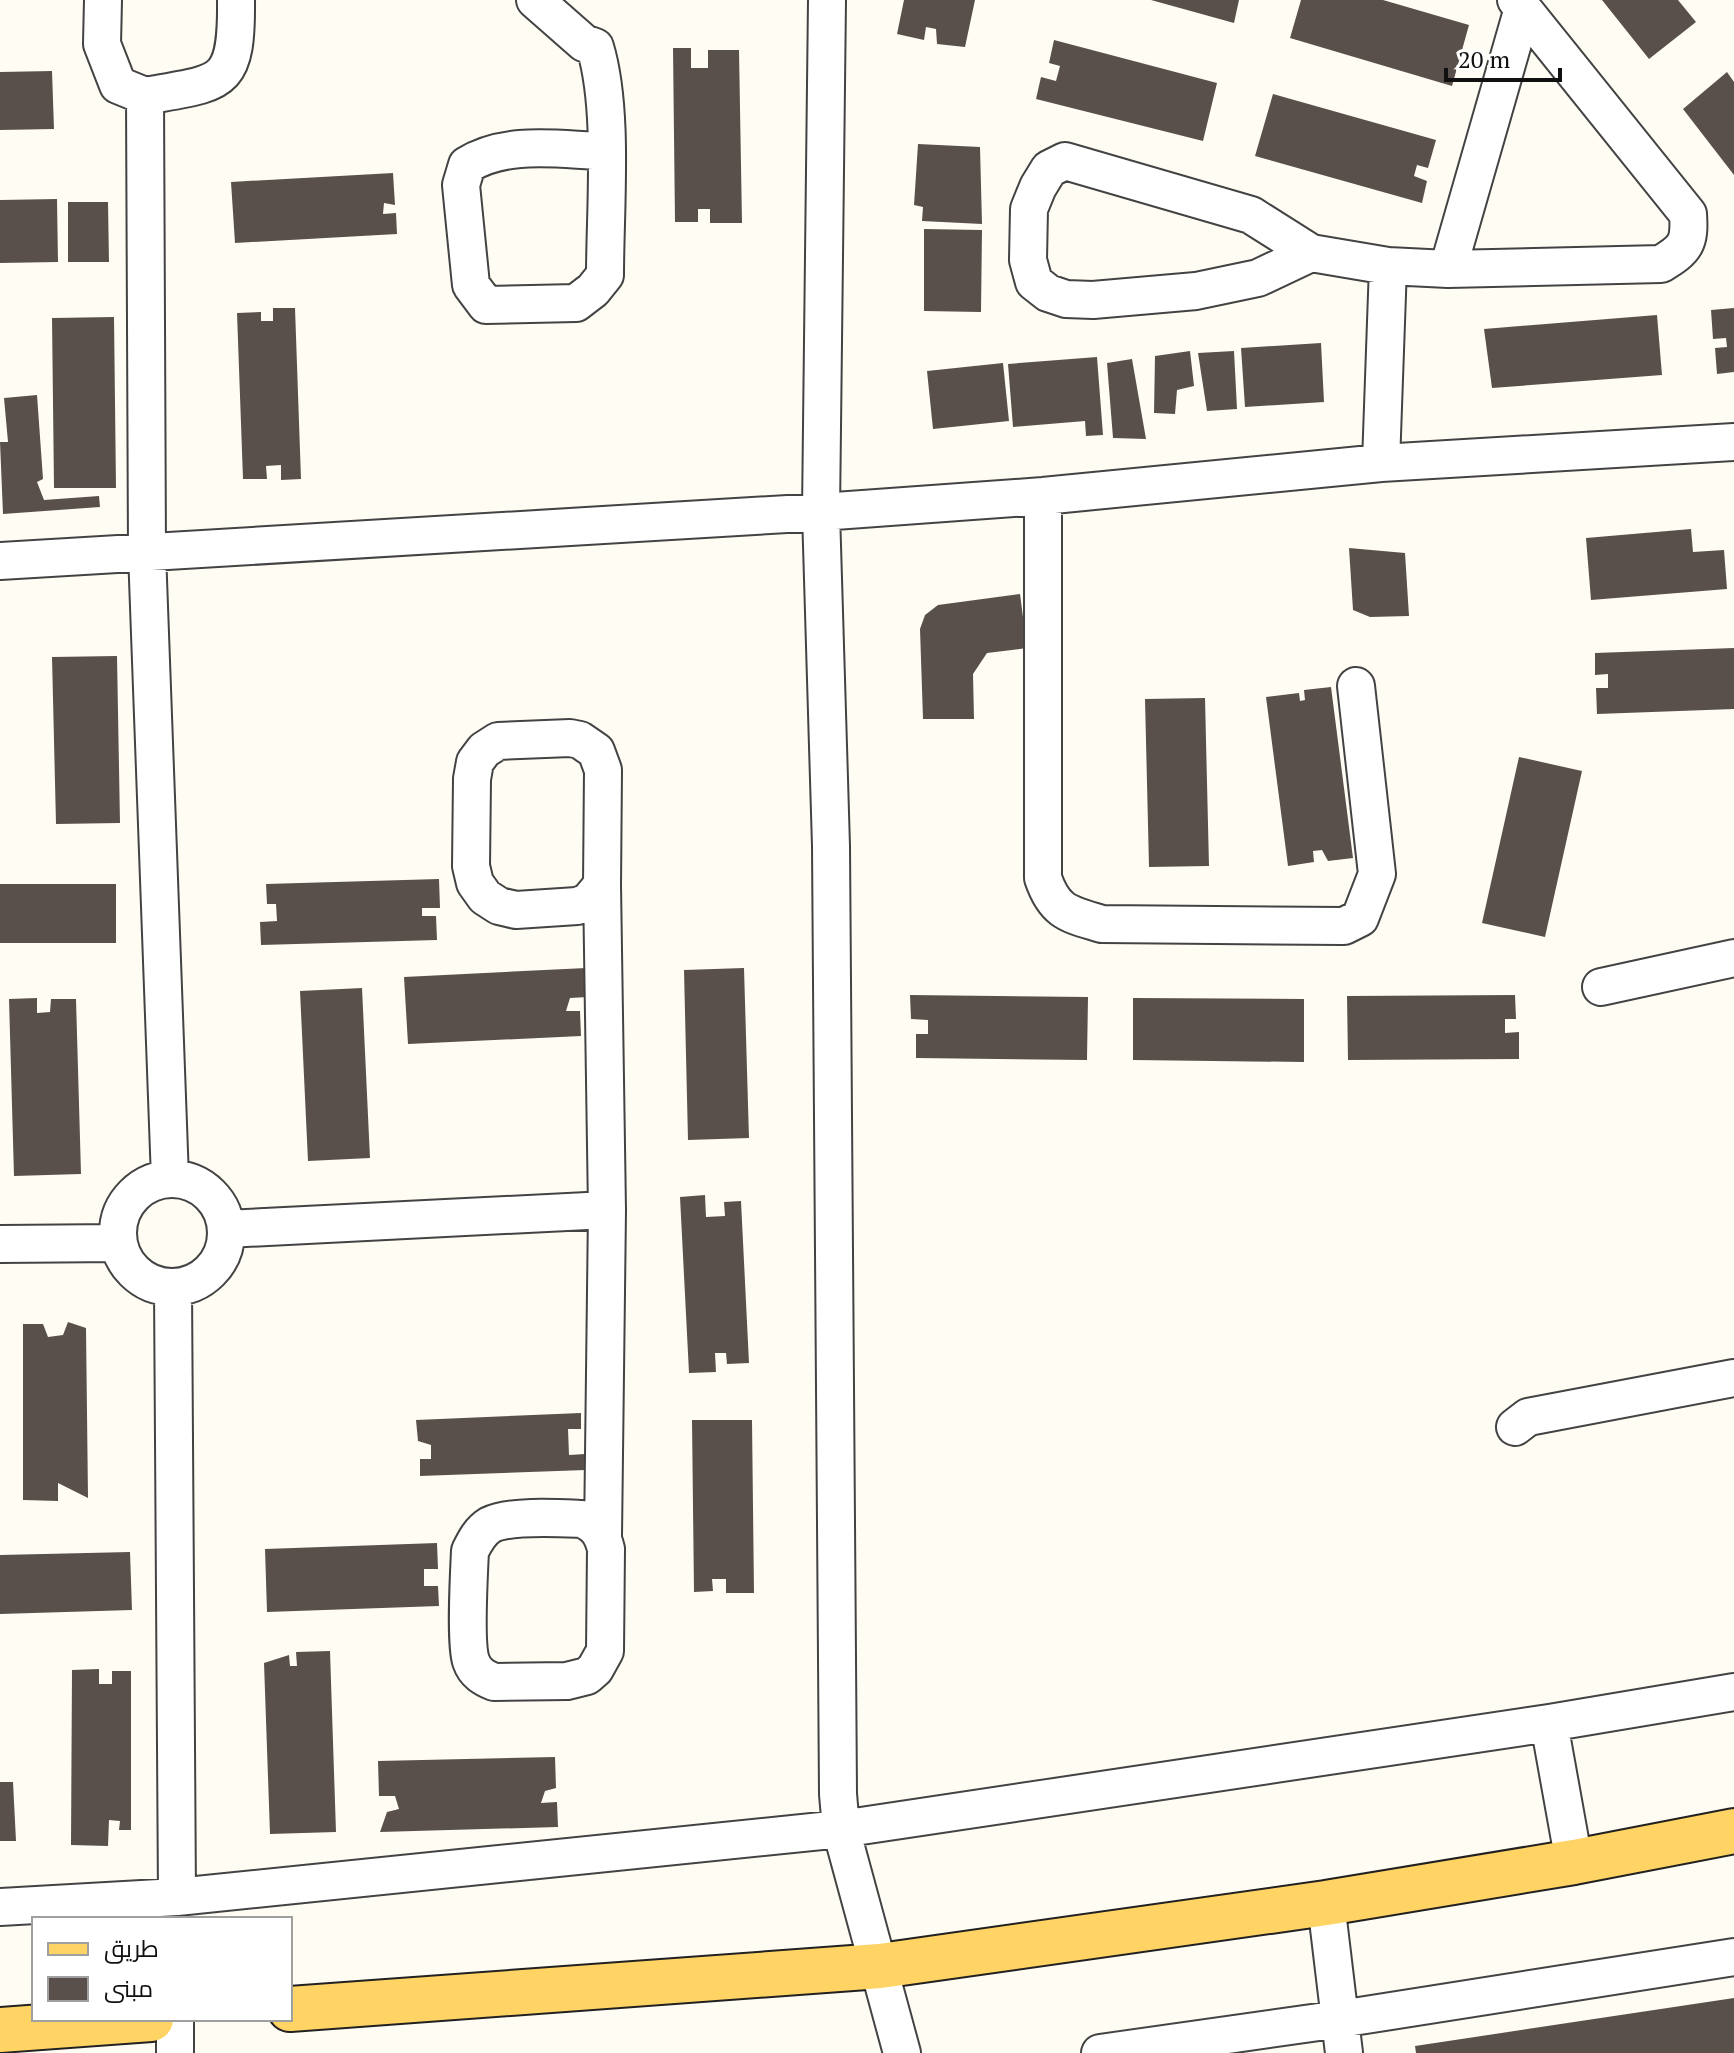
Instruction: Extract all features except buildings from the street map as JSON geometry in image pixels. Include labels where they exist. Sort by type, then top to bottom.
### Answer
[{"type":"main road","points":[[292,2009],[880,1966],[1326,1903],[1574,1862],[1734,1831]]},
{"type":"main road","points":[[0,2030],[124,2021]]},
{"type":"street","points":[[103,0],[102,44],[118,85],[145,96],[204,86],[219,79],[229,65],[237,39],[236,0]]},
{"type":"street","points":[[535,0],[584,43],[595,47],[603,72],[605,151],[605,275],[593,290],[576,303],[486,305],[471,285],[461,185],[467,165],[483,155],[503,149],[605,151]]},
{"type":"street","points":[[827,0],[821,512],[831,846],[837,1778],[841,1829],[902,2053]]},
{"type":"street","points":[[1311,253],[1258,278],[1196,291],[1093,300],[1066,299],[1048,293],[1034,282],[1028,260],[1029,209],[1049,169],[1065,161],[1251,215],[1311,253],[1388,266],[1448,269],[1661,264],[1682,251],[1690,234],[1688,214],[1520,4]]},
{"type":"street","points":[[1448,269],[1520,4]]},
{"type":"street","points":[[145,96],[147,552],[170,1179]]},
{"type":"street","points":[[1381,463],[1388,266]]},
{"type":"street","points":[[0,561],[821,512],[1043,496],[1381,463],[1734,442]]},
{"type":"street","points":[[1043,496],[1043,878],[1050,899],[1071,914],[1102,924],[1344,926],[1360,918],[1377,874],[1356,686]]},
{"type":"street","points":[[602,885],[588,902],[577,906],[516,910],[499,906],[485,897],[475,883],[471,866],[472,779],[475,762],[484,750],[498,741],[570,738],[580,740],[596,751],[603,770],[607,1210],[603,1536],[606,1549],[606,1640],[601,1661],[595,1669],[577,1679],[494,1682],[476,1671],[469,1655],[469,1566],[470,1551],[477,1536],[489,1526],[504,1521],[569,1518],[582,1519],[594,1525],[603,1536]]},
{"type":"street","points":[[1601,987],[1734,958]]},
{"type":"street","points":[[170,1179],[186,1181],[214,1199],[226,1229],[225,1246],[218,1263],[206,1276],[190,1285],[173,1288],[154,1285],[138,1275],[125,1261],[118,1243],[118,1224],[124,1207],[136,1192],[152,1183],[170,1179]]},
{"type":"street","points":[[226,1229],[607,1210]]},
{"type":"street","points":[[0,1244],[118,1243]]},
{"type":"street","points":[[173,1288],[177,1897]]},
{"type":"street","points":[[1515,1427],[1528,1417],[1734,1378]]},
{"type":"street","points":[[0,1907],[177,1897],[841,1829],[1549,1723],[1734,1692]]},
{"type":"street","points":[[1549,1723],[1574,1862]]},
{"type":"street","points":[[1326,1903],[1342,2036]]},
{"type":"street","points":[[1100,2053],[1342,2036],[1734,1957]]},
{"type":"street","points":[[175,2021],[175,2053]]}]
